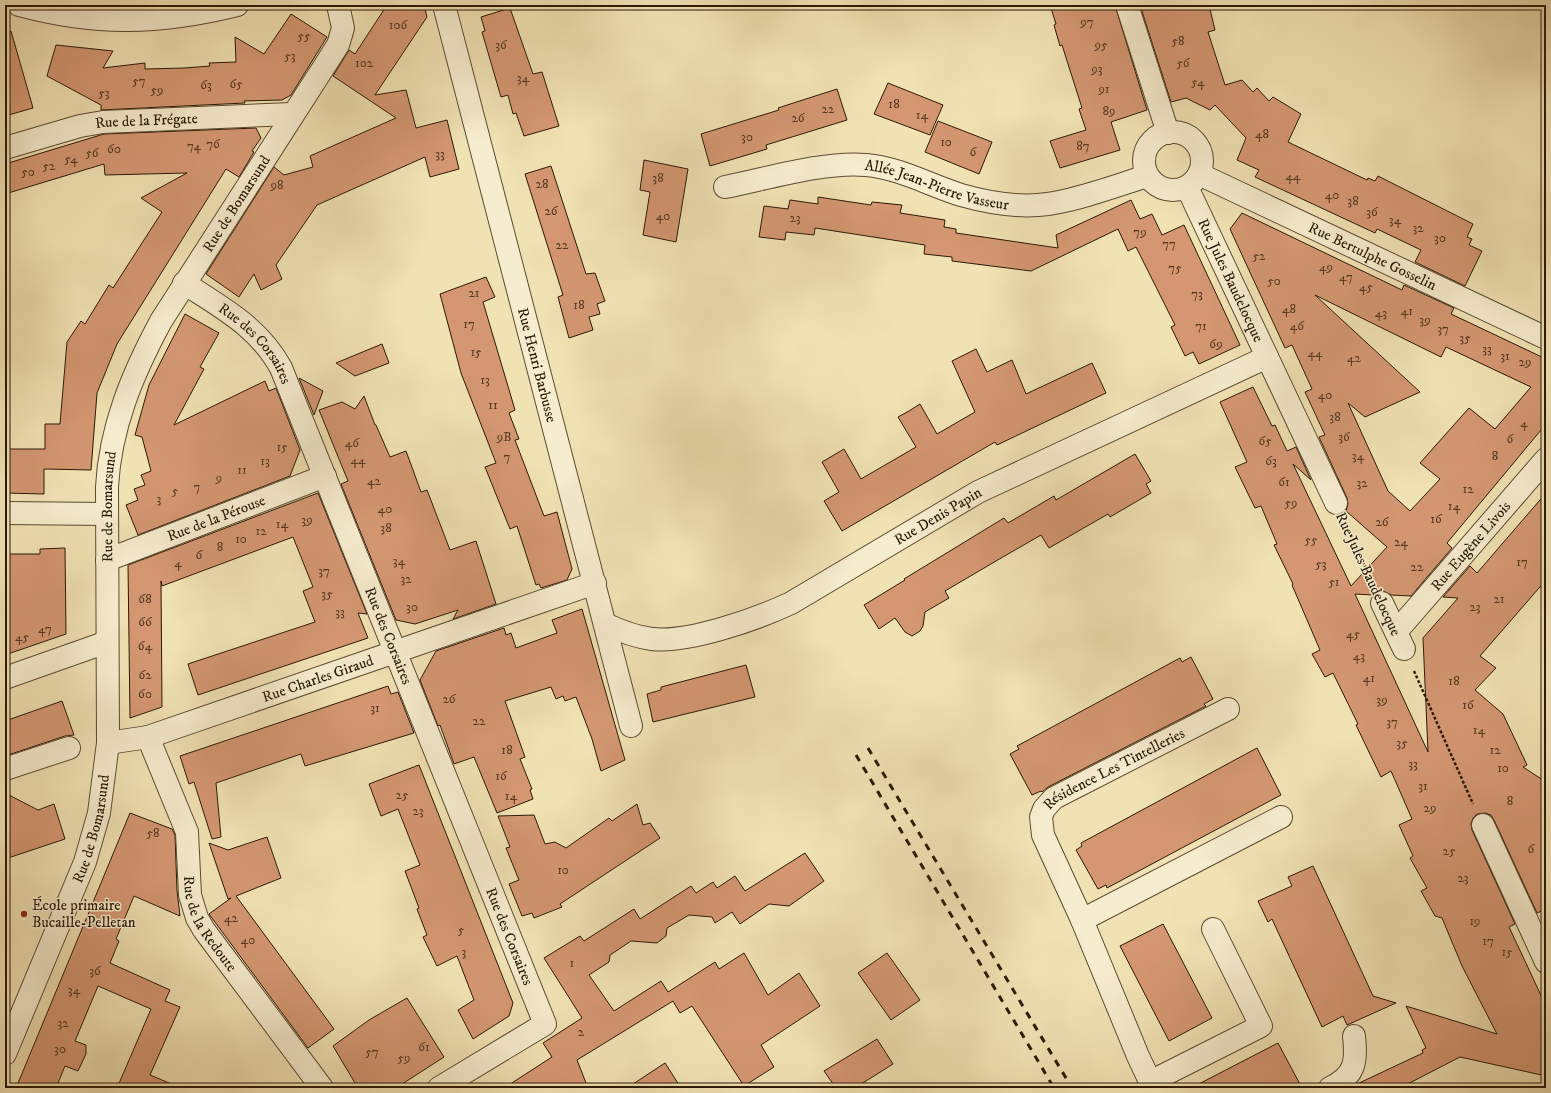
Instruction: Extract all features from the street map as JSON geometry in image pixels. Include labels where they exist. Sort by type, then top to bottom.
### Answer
[{"type":"street","points":[[19,5],[49,12],[88,18],[136,21],[187,16],[237,5]]},
{"type":"street","name":"Rue de Bomarsund","points":[[5,1054],[90,848],[99,813],[108,743],[106,514],[108,470],[122,407],[142,357],[161,321],[292,114],[338,45],[343,28],[338,5]]},
{"type":"street","name":"Rue Henri Barbusse","points":[[444,5],[631,726]]},
{"type":"street","points":[[1127,5],[1168,133]]},
{"type":"street","name":"Rue de la Frégate","points":[[5,148],[80,126],[103,122],[292,114]]},
{"type":"street","points":[[1168,133],[1185,135],[1196,144],[1202,161],[1193,181],[1174,191],[1165,190],[1153,183],[1147,176],[1144,164],[1145,151],[1156,138],[1168,133]]},
{"type":"street","name":"Allée Jean-Pierre Vasseur","points":[[725,187],[820,168],[843,165],[866,165],[898,171],[959,194],[980,200],[1009,204],[1039,205],[1059,201],[1147,176]]},
{"type":"street","name":"Rue Bertulphe Gosselin","points":[[1193,181],[1546,338]]},
{"type":"street","name":"Rue Jules Baudelocque","points":[[1193,181],[1267,357],[1336,503]]},
{"type":"street","name":"Rue des Corsaires","points":[[184,283],[240,320],[256,333],[269,348],[288,382],[545,1024],[439,1088]]},
{"type":"street","name":"Rue Denis Papin","points":[[605,624],[640,637],[666,639],[680,638],[736,624],[767,614],[791,602],[978,492],[1267,357]]},
{"type":"street","name":"Rue Eugène Livois","points":[[1400,641],[1546,459]]},
{"type":"street","name":"Rue de la Pérouse","points":[[107,560],[325,476]]},
{"type":"street","points":[[5,513],[106,514]]},
{"type":"street","name":"Rue Charles Giraud","points":[[108,743],[148,737],[595,583]]},
{"type":"street","name":"Rue Jules Baudelocque","points":[[1382,602],[1400,641]]},
{"type":"street","points":[[5,678],[107,642]]},
{"type":"street","name":"Résidence Les Tintelleries","points":[[1152,1085],[1082,920],[1043,835],[1041,827],[1044,809],[1054,798],[1228,709]]},
{"type":"street","name":"Rue de la Redoute","points":[[148,737],[187,832],[190,895],[197,918],[204,930],[322,1088]]},
{"type":"street","points":[[5,769],[69,748]]},
{"type":"street","points":[[1082,920],[1281,817]]},
{"type":"street","points":[[1483,825],[1546,962]]},
{"type":"street","points":[[1152,1085],[1261,1026],[1213,929]]},
{"type":"street","points":[[1330,1088],[1344,1081],[1353,1068],[1355,1053],[1354,1036]]},
{"type":"path","name":"Rue Jules Baudelocque","points":[[1336,503],[1382,602]]},
{"type":"path","name":"Rue Jules Baudelocque","points":[[1400,641],[1483,825]]},
{"type":"building","points":[[387,5],[424,5],[427,17],[375,95],[406,90],[416,128],[447,120],[459,169],[430,177],[425,157],[317,205],[276,265],[282,279],[261,290],[254,274],[239,297],[206,274],[274,167],[284,175],[313,167],[310,156],[396,118],[333,76],[349,50],[355,54]]},
{"type":"building","points":[[1050,5],[1115,5],[1147,110],[1111,122],[1120,150],[1060,168],[1050,141],[1086,130],[1079,109],[1082,108],[1062,45],[1060,46],[1054,25],[1056,24]]},
{"type":"building","points":[[1140,5],[1209,5],[1215,30],[1208,32],[1225,85],[1242,80],[1253,92],[1257,88],[1269,101],[1273,97],[1301,114],[1288,142],[1367,180],[1368,178],[1375,181],[1378,176],[1473,224],[1467,237],[1472,239],[1469,245],[1482,251],[1465,286],[1415,262],[1421,250],[1377,229],[1375,233],[1255,177],[1259,170],[1237,160],[1246,138],[1215,105],[1210,110],[1186,98],[1171,102]]},
{"type":"building","points":[[510,8],[533,74],[542,72],[559,126],[524,136],[516,113],[513,114],[508,95],[501,97],[482,32],[485,31],[481,17]]},
{"type":"building","points":[[291,14],[327,37],[291,95],[282,100],[101,110],[101,105],[47,76],[56,45],[113,51],[103,68],[145,63],[145,69],[184,68],[210,66],[209,63],[236,62],[235,37],[264,54]]},
{"type":"building","points":[[11,31],[33,108],[5,116],[5,32]]},
{"type":"building","points":[[888,83],[943,105],[930,135],[874,114]]},
{"type":"building","points":[[837,89],[847,120],[766,145],[767,149],[710,166],[701,134],[779,110],[778,108]]},
{"type":"building","points":[[938,121],[992,142],[979,174],[925,152]]},
{"type":"building","points":[[256,128],[261,138],[252,151],[254,152],[239,177],[226,169],[117,344],[97,393],[91,470],[44,469],[44,494],[5,493],[5,449],[45,449],[45,424],[60,424],[67,342],[81,321],[85,324],[109,285],[113,288],[162,212],[141,198],[187,173],[105,175],[104,164],[5,194],[5,164],[104,134]]},
{"type":"building","points":[[644,160],[688,169],[676,242],[643,235],[650,192],[640,190]]},
{"type":"building","points":[[551,166],[586,274],[595,273],[605,301],[597,304],[600,314],[589,317],[593,330],[569,338],[558,297],[563,295],[525,174]]},
{"type":"building","points":[[818,197],[871,205],[872,202],[902,205],[900,213],[945,220],[944,227],[956,229],[956,233],[1058,248],[1056,235],[1131,200],[1140,219],[1152,214],[1162,235],[1184,225],[1240,345],[1199,364],[1193,352],[1185,356],[1171,327],[1175,325],[1136,247],[1128,251],[1118,229],[1031,271],[952,261],[952,257],[924,254],[925,245],[815,228],[814,235],[786,232],[785,240],[759,237],[764,206],[788,209],[790,200],[818,204]]},
{"type":"building","points":[[1242,213],[1402,290],[1404,285],[1454,308],[1451,314],[1546,359],[1546,424],[1447,543],[1452,548],[1411,596],[1391,595],[1383,591],[1373,595],[1355,594],[1428,752],[1423,638],[1458,598],[1443,597],[1470,566],[1477,573],[1546,493],[1546,580],[1480,656],[1496,668],[1475,690],[1503,714],[1527,765],[1523,767],[1546,782],[1546,909],[1537,913],[1491,815],[1485,813],[1477,814],[1473,818],[1471,824],[1472,830],[1515,924],[1509,927],[1546,1006],[1546,1076],[1460,1057],[1400,1088],[1353,1088],[1357,1084],[1423,1053],[1422,1050],[1426,1048],[1406,1006],[1497,1034],[1462,966],[1442,918],[1435,916],[1421,891],[1427,888],[1410,858],[1413,856],[1399,825],[1412,819],[1391,771],[1381,777],[1356,725],[1358,724],[1333,673],[1325,677],[1312,654],[1320,650],[1292,585],[1293,584],[1274,545],[1277,544],[1261,506],[1255,508],[1235,467],[1247,462],[1220,402],[1253,387],[1272,426],[1275,425],[1287,451],[1296,447],[1311,480],[1293,464],[1351,586],[1387,547],[1346,511],[1348,504],[1347,498],[1319,437],[1325,435],[1305,392],[1312,389],[1292,345],[1285,348],[1230,229]],"holes":[[[1315,295],[1441,357],[1446,347],[1531,387],[1495,429],[1469,408],[1420,463],[1440,479],[1410,511],[1388,491],[1348,403],[1365,417],[1420,392]]]},
{"type":"building","points":[[486,277],[495,297],[483,302],[515,410],[509,413],[519,439],[515,440],[544,516],[557,512],[572,569],[567,580],[541,588],[539,584],[536,585],[517,526],[510,529],[485,467],[496,463],[461,373],[440,294]]},
{"type":"building","points":[[185,314],[219,333],[200,367],[204,369],[174,425],[265,381],[269,391],[276,388],[300,450],[290,476],[138,535],[126,505],[138,500],[134,489],[145,485],[141,475],[151,471],[142,437],[135,435],[149,385]]},
{"type":"building","points":[[382,344],[389,363],[355,376],[336,363]]},
{"type":"building","points":[[976,349],[987,372],[1012,360],[1026,394],[1092,363],[1106,393],[997,445],[995,442],[842,531],[824,501],[839,492],[822,462],[844,449],[861,479],[916,447],[898,417],[920,404],[937,434],[975,412],[952,361]]},
{"type":"building","points":[[299,378],[323,391],[314,415]]},
{"type":"building","points":[[364,396],[375,425],[390,457],[406,451],[421,492],[427,490],[450,550],[476,541],[496,604],[453,619],[458,610],[415,624],[396,620],[341,484],[348,481],[319,410],[342,402],[355,409]]},
{"type":"building","points":[[1135,454],[1151,481],[1146,484],[1151,493],[1110,517],[1108,514],[1049,548],[1041,535],[945,591],[949,598],[925,612],[923,626],[920,631],[912,636],[905,632],[895,618],[879,629],[864,605],[1004,518],[1008,523],[1054,496],[1056,500]]},
{"type":"building","points":[[318,493],[367,614],[358,613],[368,638],[198,695],[188,664],[315,622],[303,591],[313,587],[293,537],[162,586],[161,581],[162,707],[130,718],[128,565]]},
{"type":"building","points":[[65,548],[66,634],[5,655],[5,554],[40,554],[40,549]]},
{"type":"building","points":[[582,609],[625,760],[601,771],[592,739],[576,697],[565,701],[563,696],[556,699],[551,687],[505,701],[525,757],[520,759],[532,789],[530,790],[533,799],[497,813],[474,757],[454,764],[440,725],[438,726],[420,680],[436,651],[504,628],[506,635],[511,633],[516,648],[557,633],[552,620]]},
{"type":"building","points":[[1191,657],[1213,699],[1204,704],[1206,706],[1048,787],[1042,792],[1041,791],[1032,795],[1010,754],[1019,749],[1017,746],[1180,658],[1182,662]]},
{"type":"building","points":[[746,665],[755,697],[653,722],[647,694],[661,690],[661,687]]},
{"type":"building","points":[[388,686],[391,694],[398,692],[414,733],[305,766],[301,754],[216,783],[221,837],[212,839],[194,782],[189,784],[180,756]]},
{"type":"building","points":[[62,701],[74,735],[65,736],[5,756],[5,721]]},
{"type":"building","points":[[1257,748],[1281,795],[1107,888],[1106,885],[1098,889],[1076,850],[1082,846],[1081,843]]},
{"type":"building","points":[[419,765],[513,1003],[509,1016],[473,1039],[458,1010],[474,1000],[457,956],[437,966],[423,937],[427,935],[417,909],[419,908],[405,871],[420,865],[398,809],[381,816],[369,784]]},
{"type":"building","points":[[5,793],[38,810],[54,804],[65,839],[5,859]]},
{"type":"building","points":[[637,804],[643,825],[650,823],[660,838],[560,904],[562,907],[534,918],[532,913],[522,916],[509,884],[519,880],[506,848],[510,847],[498,816],[534,815],[545,844],[555,842],[566,848],[609,818],[612,821]]},
{"type":"building","points":[[130,813],[172,829],[175,835],[177,891],[180,916],[134,896],[116,939],[119,941],[110,963],[170,990],[165,1001],[180,1007],[150,1075],[181,1088],[117,1088],[151,1009],[98,986],[75,1041],[86,1045],[86,1054],[78,1071],[65,1066],[56,1088],[16,1088]]},
{"type":"building","points":[[267,837],[281,878],[236,896],[334,1029],[308,1048],[209,914],[231,898],[228,899],[209,843],[228,850]]},
{"type":"building","points":[[805,853],[824,881],[789,906],[769,904],[740,924],[732,912],[715,923],[712,917],[689,915],[667,928],[666,936],[657,943],[631,941],[610,955],[609,962],[589,975],[614,1011],[661,981],[668,992],[715,962],[719,969],[744,953],[768,995],[799,973],[820,1006],[761,1045],[774,1067],[744,1086],[692,1006],[680,1013],[673,1001],[577,1060],[588,1088],[504,1088],[552,1057],[543,1043],[582,1018],[544,958],[580,936],[584,941],[634,909],[640,919],[691,886],[696,893],[713,882],[717,888],[735,876],[745,891]]},
{"type":"building","points":[[1313,866],[1373,996],[1396,1003],[1347,1025],[1343,1016],[1322,1027],[1272,919],[1268,922],[1258,901],[1292,886],[1288,877]]},
{"type":"building","points":[[1163,924],[1212,1018],[1169,1041],[1120,946]]},
{"type":"building","points":[[887,953],[920,1000],[891,1020],[858,973]]},
{"type":"building","points":[[407,998],[444,1057],[396,1088],[358,1088],[333,1046],[369,1020]]},
{"type":"building","points":[[877,1039],[893,1064],[855,1088],[836,1088],[824,1071]]},
{"type":"building","points":[[1278,1043],[1302,1088],[1191,1088]]},
{"type":"building","points":[[665,1063],[681,1088],[627,1088]]},
{"type":"railway","points":[[868,748],[1072,1088]]},
{"type":"railway","points":[[856,755],[1054,1088]]},
{"type":"place","name":"École primaire Bucaille-Pelletan","points":[[24,914]]}]
